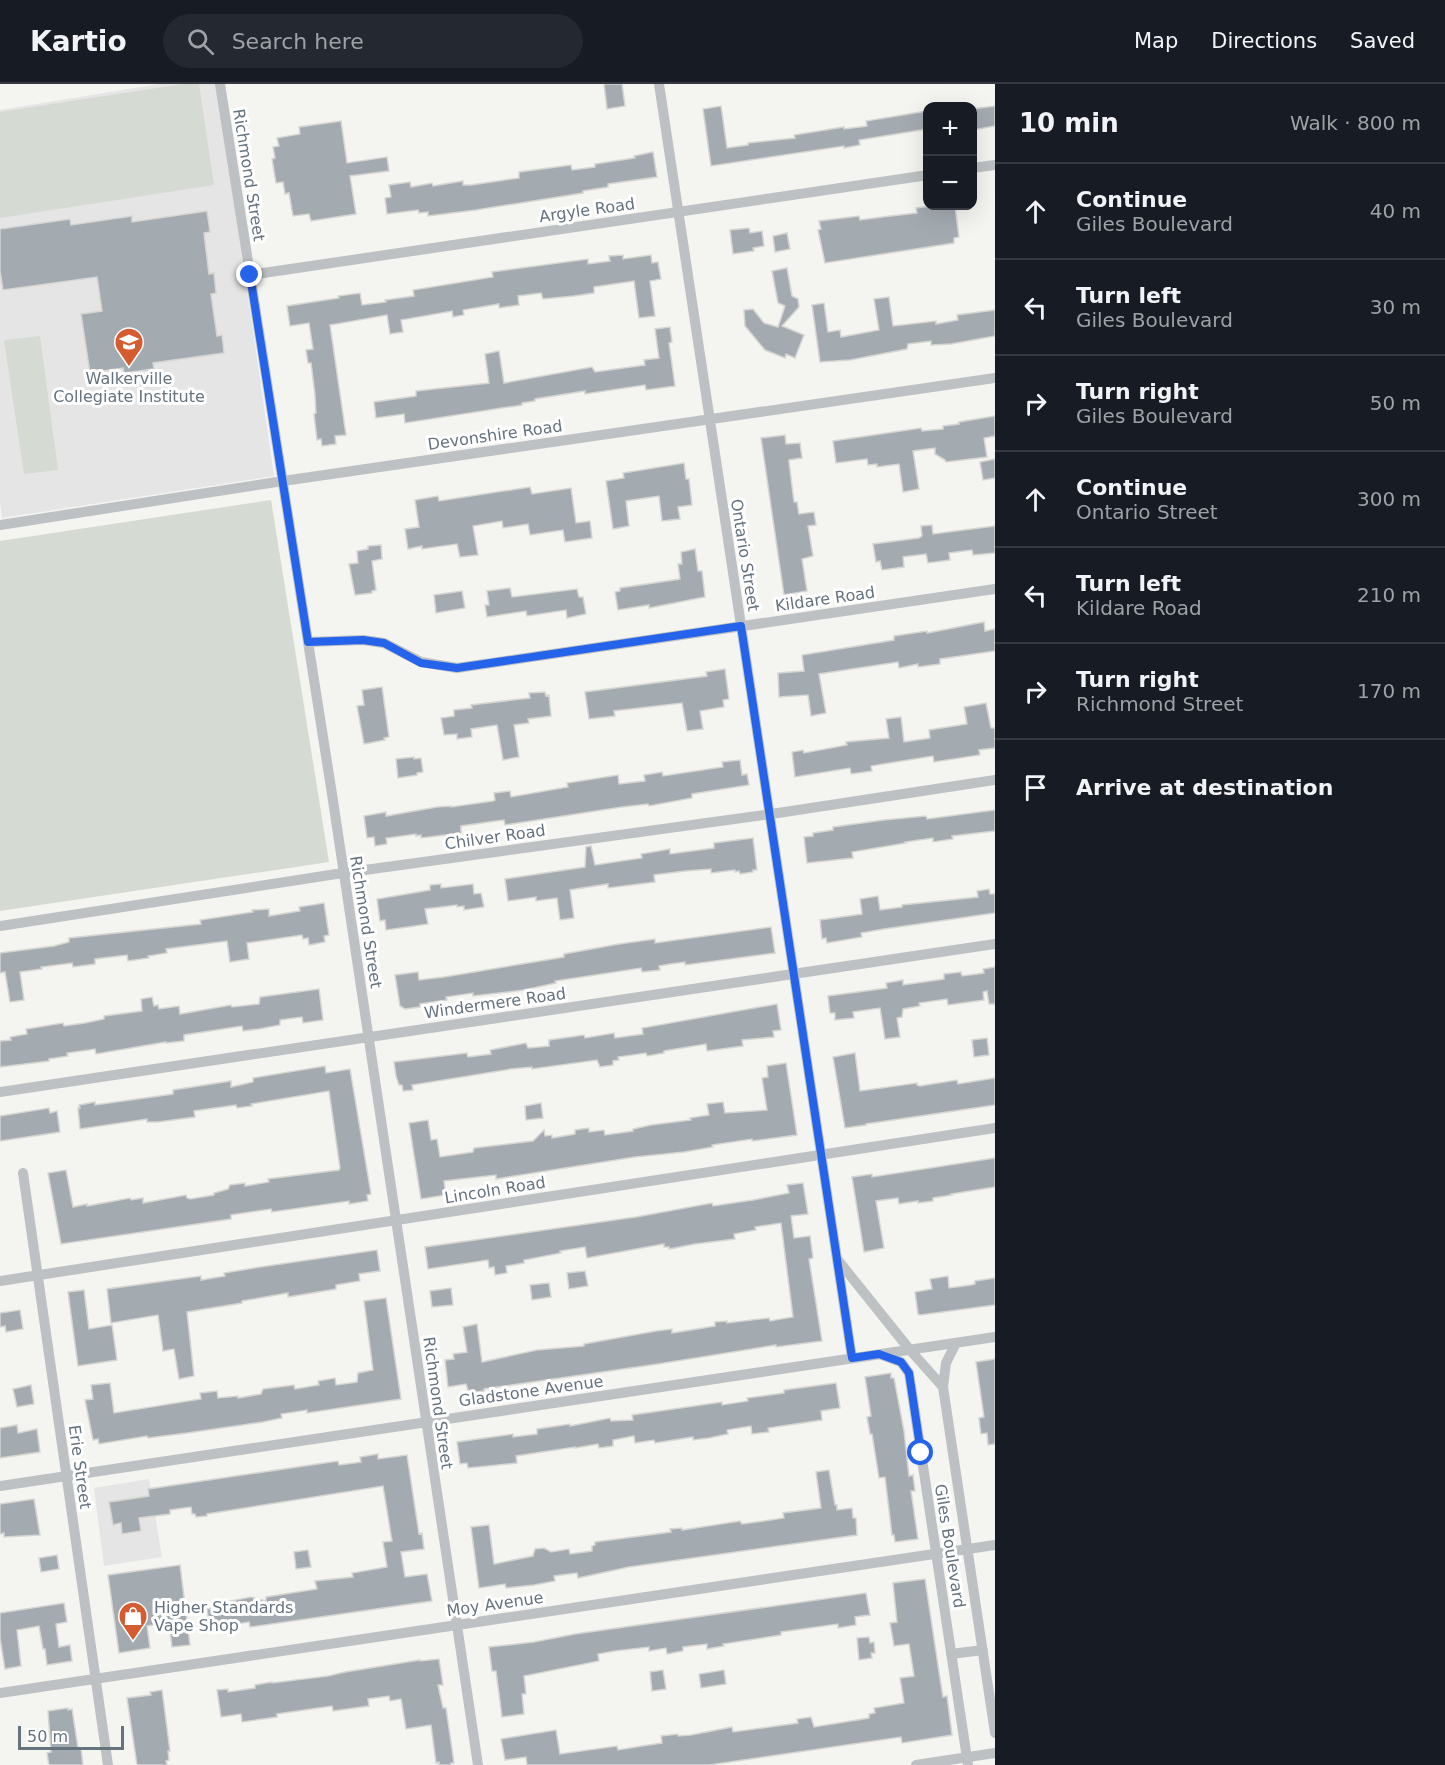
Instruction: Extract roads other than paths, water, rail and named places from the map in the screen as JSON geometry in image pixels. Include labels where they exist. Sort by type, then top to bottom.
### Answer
[{"type":"street","name":"Richmond Street","points":[[220,84],[397,1221],[478,1765]]},
{"type":"street","name":"Ontario Street","points":[[659,84],[837,1259]]},
{"type":"street","points":[[977,167],[995,165]]},
{"type":"street","name":"Argyle Road","points":[[250,275],[923,176]]},
{"type":"street","name":"Devonshire Road","points":[[0,525],[283,481],[995,378]]},
{"type":"street","name":"Kildare Road","points":[[308,642],[363,640],[384,643],[421,663],[457,668],[995,589]]},
{"type":"street","name":"Chilver Road","points":[[0,926],[343,873],[770,814],[995,780]]},
{"type":"street","name":"Windermere Road","points":[[0,1092],[995,944]]},
{"type":"street","name":"Lincoln Road","points":[[0,1281],[995,1128]]},
{"type":"street","name":"Erie Street","points":[[23,1173],[108,1765]]},
{"type":"street","points":[[837,1259],[910,1350],[943,1387]]},
{"type":"street","points":[[837,1259],[852,1358]]},
{"type":"street","name":"Gladstone Avenue","points":[[0,1486],[995,1337]]},
{"type":"street","name":"Giles Boulevard","points":[[956,1343],[945,1364],[943,1387],[995,1733]]},
{"type":"street","name":"Giles Boulevard","points":[[879,1354],[901,1362],[909,1373],[968,1761]]},
{"type":"street","name":"Moy Avenue","points":[[0,1694],[995,1545]]},
{"type":"street","points":[[951,1654],[982,1650]]},
{"type":"street","points":[[916,1765],[968,1761],[995,1753]]},
{"type":"place","name":"Walkerville Collegiate Institute","points":[[129,368]]},
{"type":"place","name":"Higher Standards Vape Shop","points":[[133,1642]]}]
